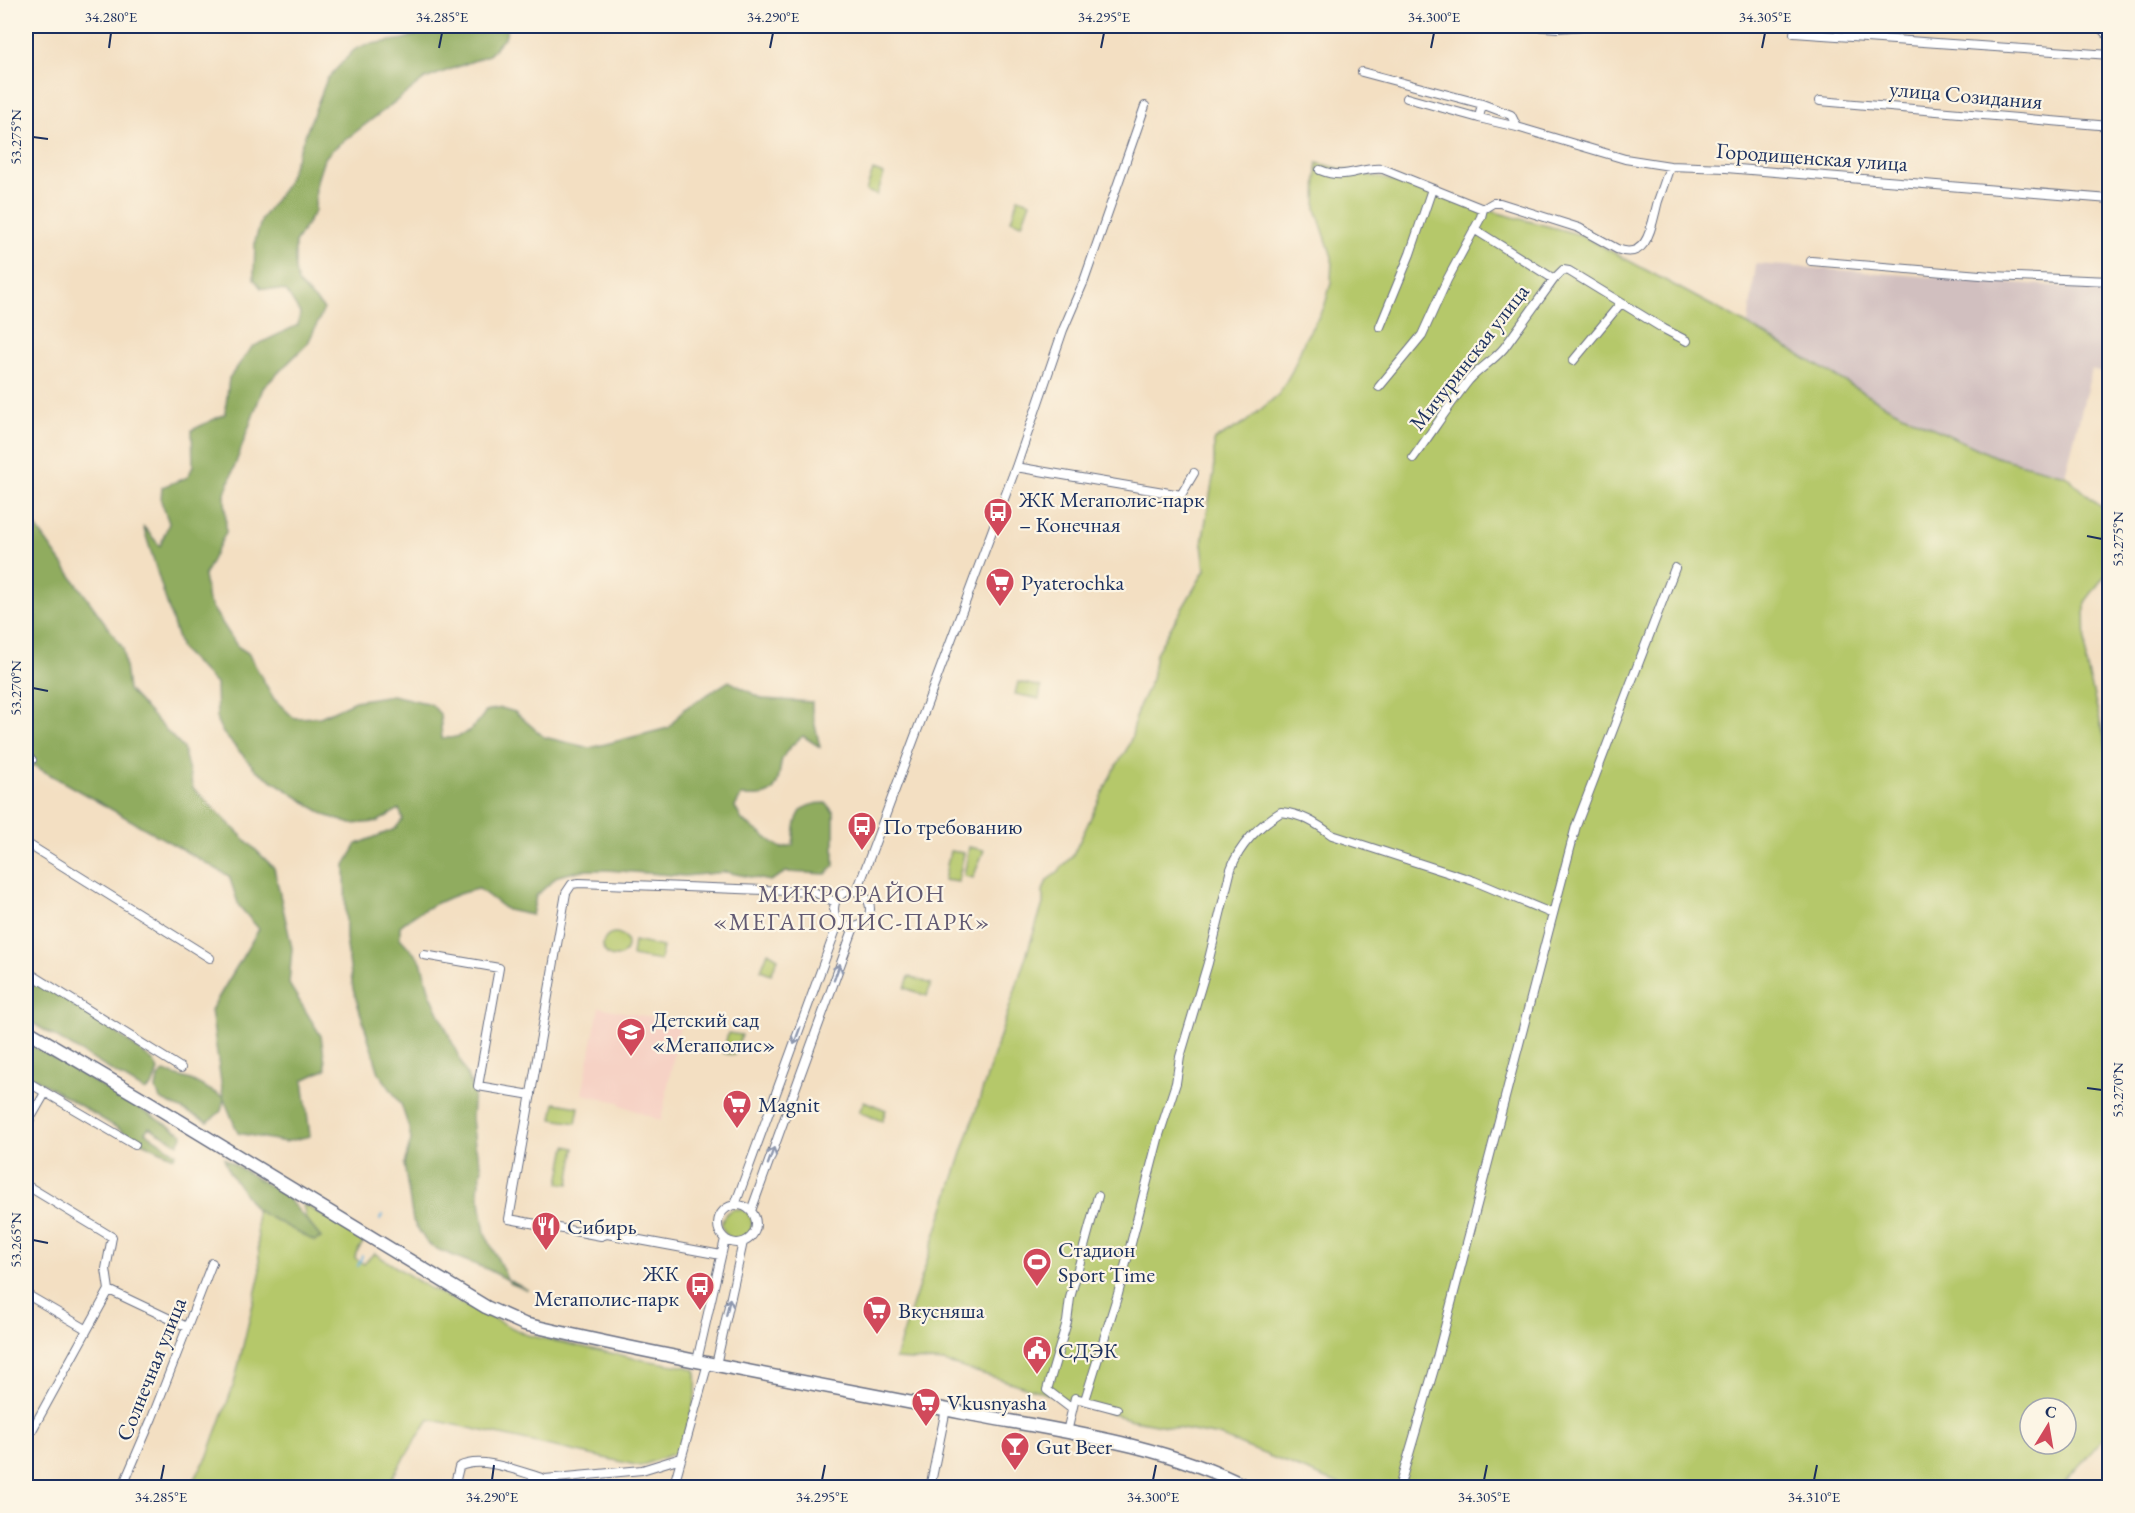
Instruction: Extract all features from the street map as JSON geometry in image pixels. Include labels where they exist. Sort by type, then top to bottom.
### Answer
[{"type":"main road","points":[[26,1030],[486,1307],[524,1324],[849,1392],[1067,1432],[1187,1461],[1249,1488]]},
{"type":"street","points":[[1532,26],[1558,28],[1584,26]]},
{"type":"street","points":[[2099,26],[2109,38]]},
{"type":"street","points":[[1794,33],[2109,55]]},
{"type":"street","name":"Городищенская улица","points":[[1362,72],[1482,104],[1511,115],[1517,127]]},
{"type":"street","name":"Городищенская улица","points":[[1407,98],[1625,159],[1670,166],[1726,168],[2109,199]]},
{"type":"street","name":"улица Созидания","points":[[1820,100],[2109,126]]},
{"type":"street","points":[[1479,118],[1482,104]]},
{"type":"street","points":[[857,891],[1016,467],[1063,330],[1084,281],[1145,106]]},
{"type":"street","points":[[1379,387],[1422,335],[1483,209],[1493,203],[1500,203],[1569,224],[1625,253],[1636,250],[1647,240],[1670,166]]},
{"type":"street","points":[[1320,170],[1339,175],[1366,169],[1383,169],[1483,209]]},
{"type":"street","points":[[1380,327],[1410,254],[1432,189]]},
{"type":"street","points":[[1474,229],[1554,279],[1559,272],[1569,271],[1687,341]]},
{"type":"street","points":[[1811,261],[1992,276],[2109,281]]},
{"type":"street","name":"Мичуринская улица","points":[[1413,458],[1470,380],[1481,368],[1496,358],[1554,279]]},
{"type":"street","points":[[1573,362],[1620,303]]},
{"type":"street","points":[[1016,467],[1181,495],[1194,472]]},
{"type":"street","points":[[1400,1488],[1437,1357],[1576,826],[1675,568]]},
{"type":"street","points":[[1085,1400],[1118,1294],[1159,1135],[1176,1083],[1180,1057],[1210,955],[1231,869],[1236,854],[1267,821],[1281,812],[1295,813],[1314,822],[1332,836],[1474,881],[1553,914]]},
{"type":"street","points":[[26,843],[210,958]]},
{"type":"street","points":[[721,1256],[509,1219],[566,893],[572,885],[579,883],[814,892],[835,902]]},
{"type":"street","points":[[751,1211],[854,927],[866,920],[870,911],[868,901],[857,891],[844,892],[835,902],[834,912],[843,925],[854,927]]},
{"type":"street","points":[[735,1205],[839,921]]},
{"type":"street","points":[[424,955],[499,968],[478,1086],[531,1095]]},
{"type":"street","points":[[26,971],[181,1068]]},
{"type":"street","points":[[26,1081],[135,1145]]},
{"type":"street","points":[[26,1126],[45,1093]]},
{"type":"street","points":[[26,1185],[112,1237],[106,1269],[109,1290],[26,1439]]},
{"type":"street","points":[[1072,1409],[1047,1390],[1067,1322],[1070,1298],[1098,1197]]},
{"type":"street","points":[[735,1205],[741,1205],[751,1211],[756,1222],[753,1235],[743,1242],[733,1243],[725,1239],[718,1226],[718,1219],[722,1212],[735,1205]]},
{"type":"street","points":[[707,1363],[725,1239]]},
{"type":"street","points":[[673,1488],[743,1242]]},
{"type":"street","name":"Солнечная улица","points":[[122,1488],[152,1418],[212,1263]]},
{"type":"street","points":[[109,1290],[187,1327]]},
{"type":"street","points":[[26,1294],[86,1329]]},
{"type":"street","points":[[1067,1432],[1075,1398],[1117,1409]]},
{"type":"street","points":[[930,1488],[946,1409]]},
{"type":"street","points":[[454,1488],[459,1467],[469,1462],[509,1467],[545,1479],[642,1470],[681,1458]]},
{"type":"street","points":[[531,1488],[545,1479]]},
{"type":"shaded area","points":[[1756,264],[2109,290],[2109,377],[2092,369],[2065,475],[1996,457],[1890,408],[1748,325]]},
{"type":"shaded area","name":"Детский сад «Мегаполис»","points":[[599,1007],[680,1023],[661,1121],[621,1105],[619,1102],[582,1094]]},
{"type":"green space","points":[[441,26],[507,26],[506,36],[489,55],[425,79],[332,150],[324,159],[316,184],[315,211],[295,243],[295,270],[298,283],[324,309],[308,343],[263,388],[225,493],[226,532],[204,576],[208,601],[237,646],[248,653],[274,699],[294,718],[320,717],[355,701],[392,695],[431,704],[440,714],[442,738],[463,735],[473,728],[486,711],[501,708],[515,712],[544,737],[590,748],[668,728],[684,709],[729,681],[763,699],[812,702],[820,747],[803,736],[784,755],[773,790],[762,796],[741,796],[735,807],[742,820],[781,848],[793,845],[795,827],[803,809],[826,803],[834,813],[834,866],[826,874],[786,872],[770,881],[726,872],[685,876],[583,870],[558,876],[536,896],[532,915],[507,910],[479,889],[437,903],[400,926],[400,938],[421,961],[430,993],[474,1091],[472,1118],[475,1145],[482,1167],[478,1188],[485,1233],[508,1280],[427,1243],[413,1221],[404,1164],[411,1140],[409,1128],[401,1104],[379,1073],[353,989],[346,939],[345,865],[357,844],[395,829],[403,819],[399,809],[377,822],[351,824],[325,815],[256,770],[223,733],[217,721],[216,684],[181,649],[143,526],[160,546],[169,523],[161,501],[162,487],[188,477],[193,466],[192,430],[225,414],[229,378],[252,347],[298,325],[300,313],[286,291],[261,288],[254,279],[255,241],[262,218],[285,187],[327,79],[354,50],[365,45],[404,39]]},
{"type":"green space","points":[[1317,163],[1432,190],[1483,209],[1581,235],[1748,325],[1890,408],[1996,457],[2065,475],[2109,514],[2109,570],[2085,602],[2086,664],[2110,761],[2110,1431],[2060,1487],[1342,1487],[1219,1436],[1129,1419],[944,1362],[895,1359],[1043,904],[1043,891],[1047,880],[1057,873],[1073,855],[1113,771],[1127,749],[1137,711],[1152,679],[1156,653],[1205,570],[1202,543],[1214,472],[1214,440],[1246,422],[1279,394],[1293,369],[1305,339],[1324,308],[1331,283],[1332,257],[1316,209]]},
{"type":"green space","points":[[873,170],[884,174],[877,195],[866,191]]},
{"type":"green space","points":[[1018,198],[1030,202],[1022,224],[1011,220]]},
{"type":"green space","points":[[26,513],[123,648],[128,690],[183,748],[193,788],[274,868],[292,948],[289,984],[321,1036],[326,1069],[303,1080],[310,1136],[285,1142],[238,1133],[224,1099],[221,1111],[208,1122],[160,1099],[156,1089],[158,1077],[164,1072],[191,1080],[223,1097],[211,1010],[259,929],[239,906],[229,876],[26,761]]},
{"type":"green space","points":[[1018,682],[1041,687],[1039,699],[1015,694]]},
{"type":"green space","points":[[969,847],[984,850],[973,878],[964,876]]},
{"type":"green space","points":[[950,851],[964,853],[958,882],[944,880]]},
{"type":"green space","points":[[615,933],[623,937],[627,945],[623,953],[615,957],[607,953],[603,945],[607,937]]},
{"type":"green space","points":[[634,941],[663,947],[660,961],[632,956]]},
{"type":"green space","points":[[768,952],[778,958],[771,974],[761,970]]},
{"type":"green space","points":[[26,973],[99,1019],[153,1061],[158,1070],[152,1087],[145,1091],[26,1019]]},
{"type":"green space","points":[[909,976],[931,984],[927,996],[905,988]]},
{"type":"green space","points":[[728,1033],[742,1035],[734,1055],[723,1053]]},
{"type":"green space","points":[[26,1042],[183,1134],[178,1144],[149,1127],[145,1132],[176,1153],[174,1157],[139,1141],[26,1073]]},
{"type":"green space","points":[[864,1101],[886,1110],[882,1121],[859,1112]]},
{"type":"green space","points":[[555,1103],[579,1107],[576,1123],[552,1119]]},
{"type":"green space","points":[[566,1146],[575,1148],[569,1184],[559,1183]]},
{"type":"green space","points":[[224,1158],[287,1197],[321,1238],[314,1241],[256,1210],[229,1172]]},
{"type":"green space","points":[[303,1205],[361,1239],[363,1243],[355,1258],[364,1264],[374,1253],[429,1288],[527,1335],[695,1370],[694,1400],[684,1436],[676,1453],[640,1466],[429,1419],[386,1487],[188,1488],[207,1458],[234,1384],[260,1274],[256,1210],[315,1241],[321,1238],[306,1219]]},
{"type":"green space","points":[[737,1209],[743,1210],[751,1218],[751,1230],[743,1238],[737,1239],[731,1238],[723,1230],[722,1224],[723,1218],[731,1210]]},
{"type":"green space","points":[[508,1280],[528,1290],[509,1283]]},
{"type":"waterway","points":[[380,1219],[382,1215]]},
{"type":"waterway","points":[[358,1266],[362,1256]]},
{"type":"place","name":"ЖК Мегаполис-парк – Конечная","points":[[998,538]]},
{"type":"place","name":"Pyaterochka","points":[[1000,608]]},
{"type":"place","name":"По требованию","points":[[862,852]]},
{"type":"place","name":"Детский сад «Мегаполис»","points":[[631,1058]]},
{"type":"place","name":"Magnit","points":[[737,1130]]},
{"type":"place","name":"Сибирь","points":[[546,1252]]},
{"type":"place","name":"Стадион Sport Time","points":[[1037,1288]]},
{"type":"place","name":"ЖК Мегаполис-парк","points":[[700,1312]]},
{"type":"place","name":"Вкусняша","points":[[877,1336]]},
{"type":"place","name":"СДЭК","points":[[1037,1376]]},
{"type":"place","name":"Vkusnyasha","points":[[926,1428]]},
{"type":"place","name":"Gut Beer","points":[[1015,1472]]},
{"type":"district","name":"МИКРОРАЙОН «МЕГАПОЛИС-ПАРК»","points":[[852,907]]}]
